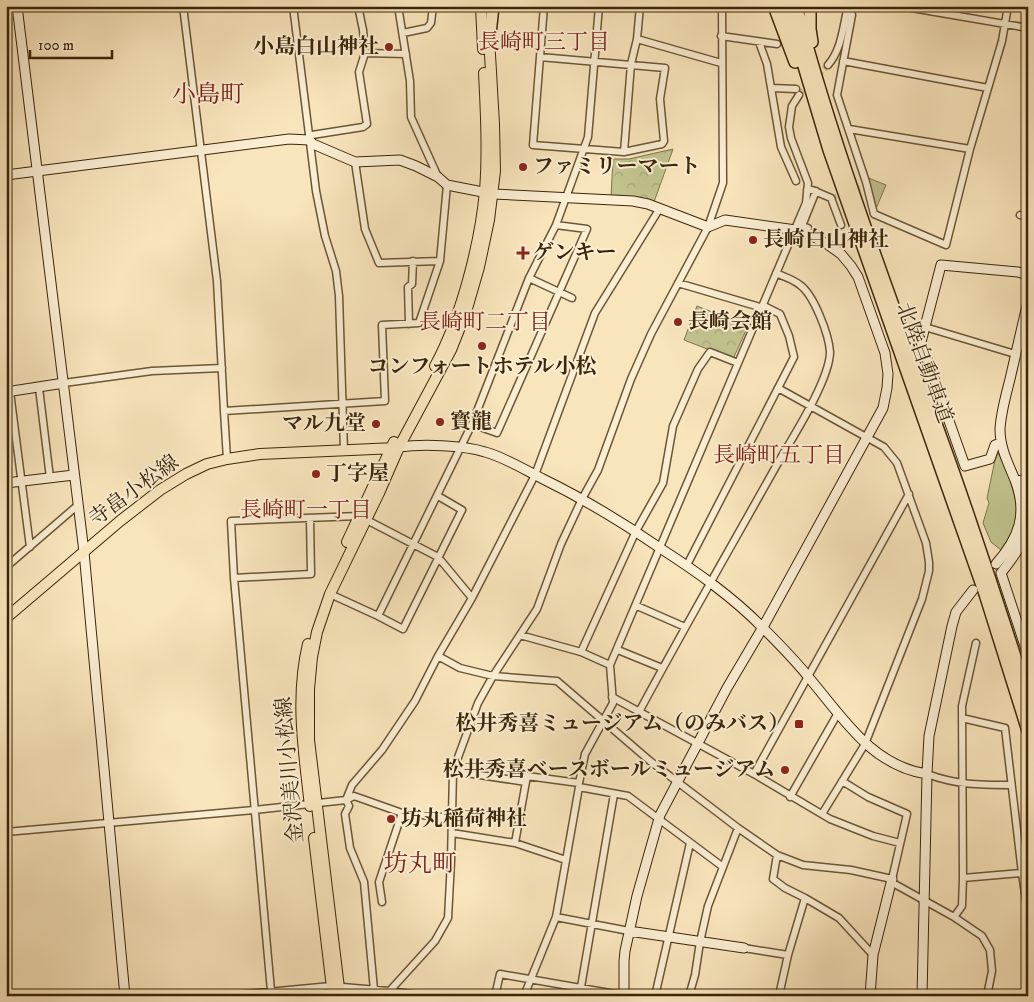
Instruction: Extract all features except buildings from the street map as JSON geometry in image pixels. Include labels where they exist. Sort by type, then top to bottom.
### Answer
[{"type":"highway","points":[[489,44],[493,6]]},
{"type":"highway","points":[[774,6],[829,150]]},
{"type":"highway","name":"北陸自動車道","points":[[786,6],[829,150],[985,594],[1028,731]]},
{"type":"highway","name":"北陸自動車道","points":[[796,6],[816,76],[861,214],[988,571],[1028,698]]},
{"type":"highway","points":[[810,6],[810,29],[818,66],[861,214]]},
{"type":"main road","points":[[481,6],[489,193]]},
{"type":"main road","points":[[336,991],[314,803],[309,740],[309,689],[312,657],[317,632],[330,594],[395,448],[452,350],[466,312],[479,267],[489,193],[494,124],[488,6]]},
{"type":"main road","name":"寺畠小松線","points":[[6,618],[120,521],[160,490],[186,474],[208,464],[260,454],[395,448]]},
{"type":"main road","name":"金沢美川小松線","points":[[314,803],[302,744],[301,690],[304,658],[312,627],[325,591],[363,517]]},
{"type":"street","points":[[17,6],[84,552],[125,996]]},
{"type":"street","points":[[183,6],[217,281],[227,459]]},
{"type":"street","points":[[293,6],[309,140],[325,236],[336,271],[338,288],[344,450]]},
{"type":"street","points":[[309,140],[312,135],[363,127],[367,124],[359,72],[366,54],[358,6]]},
{"type":"street","points":[[398,6],[410,81],[411,117],[438,178]]},
{"type":"street","points":[[403,33],[426,28],[431,23],[433,6]]},
{"type":"street","points":[[540,57],[665,68],[660,99],[664,141],[662,144],[624,152],[533,145],[544,6]]},
{"type":"street","points":[[378,616],[472,424],[529,278],[556,225],[566,199],[588,137],[596,61],[599,6]]},
{"type":"street","points":[[624,152],[631,64],[637,39],[640,6]]},
{"type":"street","points":[[387,993],[435,941],[448,918],[453,770],[478,703],[492,676],[537,609],[561,544],[598,470],[631,379],[651,334],[708,227],[723,183],[722,6]]},
{"type":"street","points":[[900,6],[1028,28]]},
{"type":"street","points":[[848,7],[852,15],[838,95],[864,187],[874,214],[946,245],[970,149],[1002,41],[1008,6]]},
{"type":"street","points":[[828,65],[839,45],[848,7]]},
{"type":"street","points":[[721,36],[777,44]]},
{"type":"street","points":[[637,39],[721,63]]},
{"type":"street","points":[[759,42],[767,64],[772,88],[780,147],[796,181]]},
{"type":"street","points":[[366,54],[406,54]]},
{"type":"street","points":[[843,62],[988,88]]},
{"type":"street","points":[[516,843],[527,776],[579,783],[585,754],[612,703],[610,665],[618,650],[806,203],[808,183],[791,138],[789,127],[792,106],[798,92],[772,88]]},
{"type":"street","points":[[849,129],[970,149]]},
{"type":"street","points":[[6,176],[289,139],[309,140],[313,144],[355,162],[400,160],[416,166],[447,185],[489,193],[566,199],[633,201],[660,208],[708,227],[725,220],[808,233],[841,254],[851,266],[864,293],[885,353],[888,374],[883,408],[763,627],[727,688],[659,818],[629,931],[624,961],[625,996],[500,974],[495,996]]},
{"type":"street","points":[[355,162],[365,228],[379,263],[440,261]]},
{"type":"street","points":[[224,411],[385,401],[382,325],[419,323],[440,261],[447,185]]},
{"type":"street","points":[[807,190],[831,198],[842,225]]},
{"type":"street","points":[[808,233],[808,228],[802,226],[816,192]]},
{"type":"street","points":[[374,990],[364,882],[350,848],[345,814],[349,806],[346,800],[352,785],[382,750],[415,701],[438,656],[472,598],[535,475],[595,313],[660,208]]},
{"type":"street","points":[[1020,215],[1028,217]]},
{"type":"street","points":[[472,424],[497,433],[587,229],[556,225]]},
{"type":"street","points":[[410,324],[408,287],[412,284],[413,261]]},
{"type":"street","points":[[1001,443],[995,446],[990,459],[965,466],[921,342],[941,265],[1018,272],[1028,275]]},
{"type":"street","points":[[639,712],[685,626],[712,583],[826,373],[830,352],[823,325],[812,298],[800,284],[776,273]]},
{"type":"street","points":[[529,278],[572,298]]},
{"type":"street","points":[[678,283],[763,307],[780,314],[790,336],[794,357],[687,565]]},
{"type":"street","points":[[996,564],[1012,544],[1020,523],[1020,500],[1016,482],[1001,443],[1002,414],[1028,301]]},
{"type":"street","points":[[925,327],[1016,354]]},
{"type":"street","points":[[581,652],[636,531],[663,483],[674,426],[698,369],[710,352],[738,363]]},
{"type":"street","points":[[30,547],[8,392],[152,371],[222,368]]},
{"type":"street","points":[[39,388],[50,478]]},
{"type":"street","points":[[778,388],[884,447],[891,454],[900,469],[909,494],[926,543],[929,562],[922,599],[865,744],[822,814]]},
{"type":"street","points":[[395,448],[408,446],[461,448],[486,452],[582,499],[636,531],[687,565],[712,583],[763,627],[808,676],[865,744],[877,754],[895,765],[946,781],[963,784],[1011,785]]},
{"type":"street","points":[[6,484],[74,475]]},
{"type":"street","points":[[1016,482],[1024,480],[1028,493]]},
{"type":"street","points":[[754,774],[909,494]]},
{"type":"street","points":[[330,594],[403,629],[462,510],[438,496]]},
{"type":"street","points":[[7,566],[78,505]]},
{"type":"street","points":[[271,991],[234,578],[231,521],[363,517],[438,557],[472,598]]},
{"type":"street","points":[[234,578],[311,574],[310,519]]},
{"type":"street","points":[[1028,526],[1026,535],[1016,554],[1001,573],[1028,655]]},
{"type":"street","points":[[6,553],[7,566]]},
{"type":"street","points":[[922,996],[929,736],[947,642],[956,612],[973,590]]},
{"type":"street","points":[[636,606],[685,626]]},
{"type":"street","points":[[520,635],[581,652],[610,665]]},
{"type":"street","points":[[954,917],[962,906],[962,706],[976,643]]},
{"type":"street","points":[[618,650],[662,668]]},
{"type":"street","points":[[438,656],[460,668],[492,676],[557,681],[650,761],[777,855],[803,865],[851,870],[891,881],[954,917],[982,936],[990,950],[992,971],[987,996]]},
{"type":"street","points":[[612,697],[754,774],[822,814],[855,829],[900,843]]},
{"type":"street","points":[[790,796],[838,713]]},
{"type":"street","points":[[962,718],[1005,728],[1028,914]]},
{"type":"street","points":[[453,770],[526,782]]},
{"type":"street","points":[[842,781],[868,797],[907,814],[873,955],[870,996]]},
{"type":"street","points":[[524,996],[556,917],[580,787],[628,796],[723,867]]},
{"type":"street","points":[[581,988],[614,794]]},
{"type":"street","points":[[6,832],[254,810],[346,800],[354,796],[402,813],[452,818]]},
{"type":"street","points":[[382,902],[379,882],[402,813]]},
{"type":"street","points":[[689,996],[695,975],[708,906],[738,828]]},
{"type":"street","points":[[452,833],[516,843],[566,860]]},
{"type":"street","points":[[655,996],[690,843]]},
{"type":"street","points":[[777,855],[773,879],[839,918],[873,955]]},
{"type":"street","points":[[963,878],[1022,873]]},
{"type":"street","points":[[784,996],[780,991],[788,955],[805,898]]},
{"type":"street","points":[[556,917],[629,931],[788,955]]},
{"type":"street","points":[[224,996],[271,991],[374,990],[426,996]]},
{"type":"green space","points":[[673,149],[654,202],[611,197],[613,159],[629,159]]},
{"type":"green space","points":[[866,177],[886,185],[875,211]]},
{"type":"green space","points":[[697,306],[748,326],[733,359],[684,340]]},
{"type":"green space","points":[[998,453],[1011,482],[1017,506],[1012,533],[1001,550],[991,542],[983,523],[989,503],[987,498]]},
{"type":"tunnel","points":[[799,95],[828,65]]},
{"type":"tunnel","points":[[831,198],[860,188]]},
{"type":"place","name":"小島白山神社","points":[[389,47]]},
{"type":"place","name":"ファミリーマート","points":[[523,167]]},
{"type":"place","name":"長崎白山神社","points":[[753,240]]},
{"type":"place","name":"ゲンキー","points":[[523,253]]},
{"type":"place","name":"長崎会館","points":[[678,322]]},
{"type":"place","name":"コンフォートホテル小松","points":[[482,346]]},
{"type":"place","name":"寳龍","points":[[440,422]]},
{"type":"place","name":"マル九堂","points":[[376,424]]},
{"type":"place","name":"丁字屋","points":[[316,474]]},
{"type":"place","name":"松井秀喜ミュージアム（のみバス）","points":[[799,724]]},
{"type":"place","name":"松井秀喜ベースボールミュージアム","points":[[785,770]]},
{"type":"place","name":"坊丸稲荷神社","points":[[391,819]]},
{"type":"district","name":"長崎町三丁目","points":[[544,42]]},
{"type":"district","name":"小島町","points":[[208,95]]},
{"type":"district","name":"長崎町二丁目","points":[[485,322]]},
{"type":"district","name":"長崎町五丁目","points":[[779,455]]},
{"type":"district","name":"長崎町一丁目","points":[[306,510]]},
{"type":"district","name":"坊丸町","points":[[420,864]]}]
